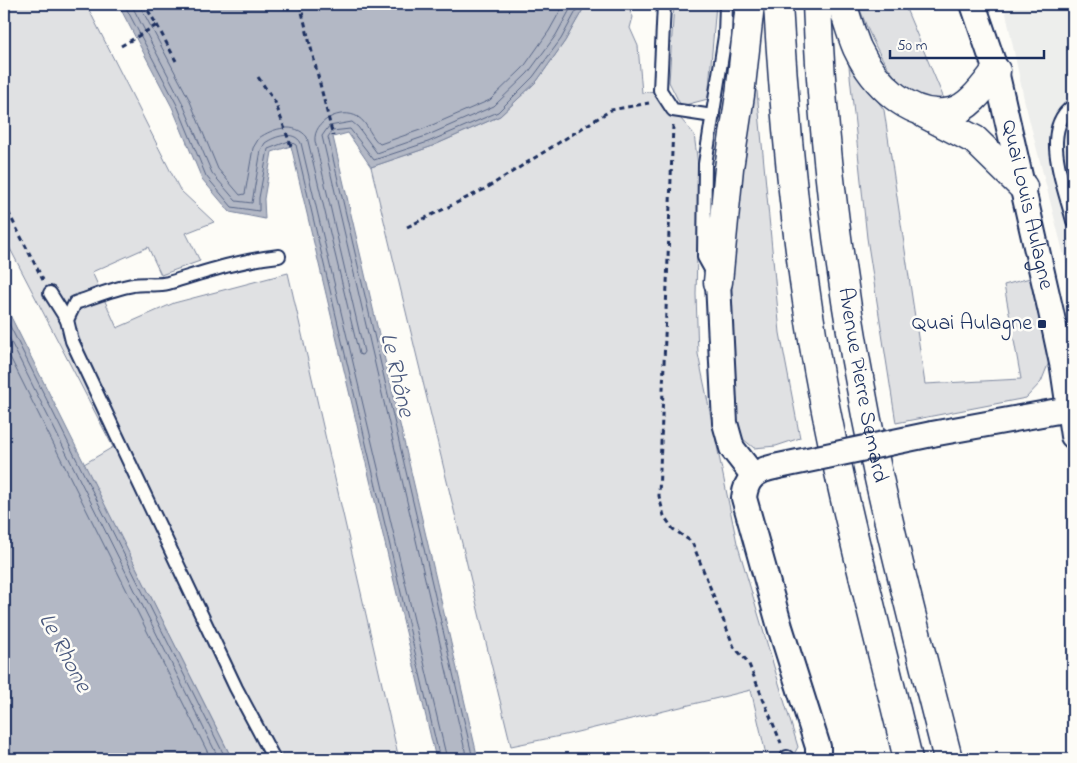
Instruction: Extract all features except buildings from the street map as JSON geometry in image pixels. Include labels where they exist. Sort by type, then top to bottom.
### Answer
[{"type":"highway","points":[[718,282],[728,178],[750,4]]},
{"type":"highway","name":"Avenue Pierre Semard","points":[[778,4],[789,172],[809,315],[826,412],[875,628],[908,759]]},
{"type":"highway","name":"Avenue Pierre Semard","points":[[817,4],[819,54],[832,196],[850,324],[878,473],[948,759]]},
{"type":"highway","points":[[842,4],[857,48],[882,87],[922,112],[975,140],[1023,187]]},
{"type":"highway","points":[[922,112],[952,112],[977,96],[996,71]]},
{"type":"street","name":"Quai Louis Aulagne","points":[[973,4],[996,71],[1023,187],[1063,368],[1071,408],[1073,436]]},
{"type":"street","points":[[718,282],[725,423],[732,448],[763,471]]},
{"type":"street","points":[[818,759],[818,747],[780,627],[744,498],[746,486],[763,471],[932,434],[1071,408]]},
{"type":"lane","points":[[718,282],[704,257],[705,164],[725,36],[726,4]]},
{"type":"lane","points":[[662,7],[660,90],[670,105],[713,116]]},
{"type":"lane","points":[[1073,106],[1065,112],[1056,128],[1055,144],[1073,221]]},
{"type":"lane","points":[[67,320],[75,304],[101,294],[134,285],[165,283],[198,272],[250,259],[279,256]]},
{"type":"lane","points":[[50,293],[67,320],[72,340],[236,688],[274,759]]},
{"type":"path","points":[[144,4],[176,61]]},
{"type":"path","points":[[300,4],[333,136]]},
{"type":"path","points":[[121,46],[157,25]]},
{"type":"path","points":[[258,78],[276,102],[291,146]]},
{"type":"path","points":[[407,227],[485,189],[611,110],[670,105],[659,496],[664,516],[673,529],[692,542],[734,647],[748,662],[787,758]]},
{"type":"path","points":[[4,204],[50,293]]},
{"type":"shaded area","points":[[4,4],[86,4],[180,190],[214,222],[186,233],[200,261],[161,275],[148,247],[92,272],[117,328],[174,303],[288,273],[399,759],[232,759],[84,464],[113,447],[4,237]]},
{"type":"shaded area","points":[[586,4],[626,4],[633,17],[630,28],[638,46],[642,93],[660,90],[673,110],[694,134],[699,173],[696,294],[698,354],[737,543],[798,747],[791,759],[767,759],[751,690],[565,735],[511,746],[371,167],[430,147],[500,116],[537,81],[565,41]]},
{"type":"shaded area","points":[[674,4],[716,4],[708,99],[681,106],[669,82]]},
{"type":"shaded area","points":[[858,4],[904,4],[945,101],[925,100],[901,83],[882,59]]},
{"type":"shaded area","points":[[1004,4],[1073,4],[1073,291],[1024,99]]},
{"type":"shaded area","points":[[848,57],[884,110],[925,384],[1021,379],[1004,285],[1030,278],[1049,362],[1041,382],[1026,398],[896,423],[867,238]]},
{"type":"shaded area","points":[[752,89],[757,91],[780,333],[800,438],[776,446],[754,448],[738,435],[731,370],[728,245]]},
{"type":"water","points":[[118,4],[586,4],[565,41],[537,81],[500,116],[430,147],[371,167],[348,133],[333,137],[478,759],[436,759],[291,146],[272,152],[264,199],[265,219],[230,212],[202,179],[172,107]]},
{"type":"water","name":"Le Rhone","points":[[4,303],[232,759],[4,759]]},
{"type":"place","name":"Quai Aulagne","points":[[1042,324]]},
{"type":"water label","name":"Le Rhône","points":[[396,375]]}]
